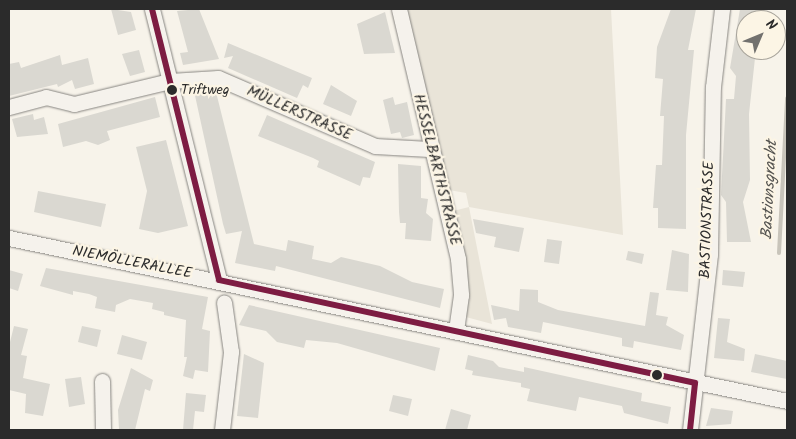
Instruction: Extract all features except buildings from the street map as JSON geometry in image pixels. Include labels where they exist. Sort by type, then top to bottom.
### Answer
[{"type":"street","points":[[152,9],[219,280]]},
{"type":"street","name":"HESSELBARTHSTRASSE","points":[[398,9],[429,149],[458,259],[460,295],[456,332]]},
{"type":"street","name":"BASTIONSTRASSE","points":[[690,430],[710,254],[712,97],[722,9]]},
{"type":"street","name":"MÜLLERSTRASSE","points":[[9,107],[46,97],[74,104],[170,81],[218,78],[375,146],[429,149]]},
{"type":"street","name":"NIEMÖLLERALLEE","points":[[9,238],[219,280],[695,383],[787,401]]},
{"type":"street","points":[[222,430],[231,352],[224,302]]},
{"type":"street","points":[[102,381],[103,430]]},
{"type":"shaded area","points":[[405,9],[611,9],[623,235],[469,207],[466,193],[449,190]]},
{"type":"shaded area","points":[[469,207],[492,324],[466,317],[467,275],[453,211]]},
{"type":"waterway","name":"Bastionsgracht","points":[[779,253],[787,98]]},
{"type":"transit line","points":[[152,9],[219,280]]},
{"type":"transit line","points":[[219,280],[695,383]]},
{"type":"transit line","points":[[690,430],[695,383]]},
{"type":"place","name":"Triftweg","points":[[172,90]]}]
